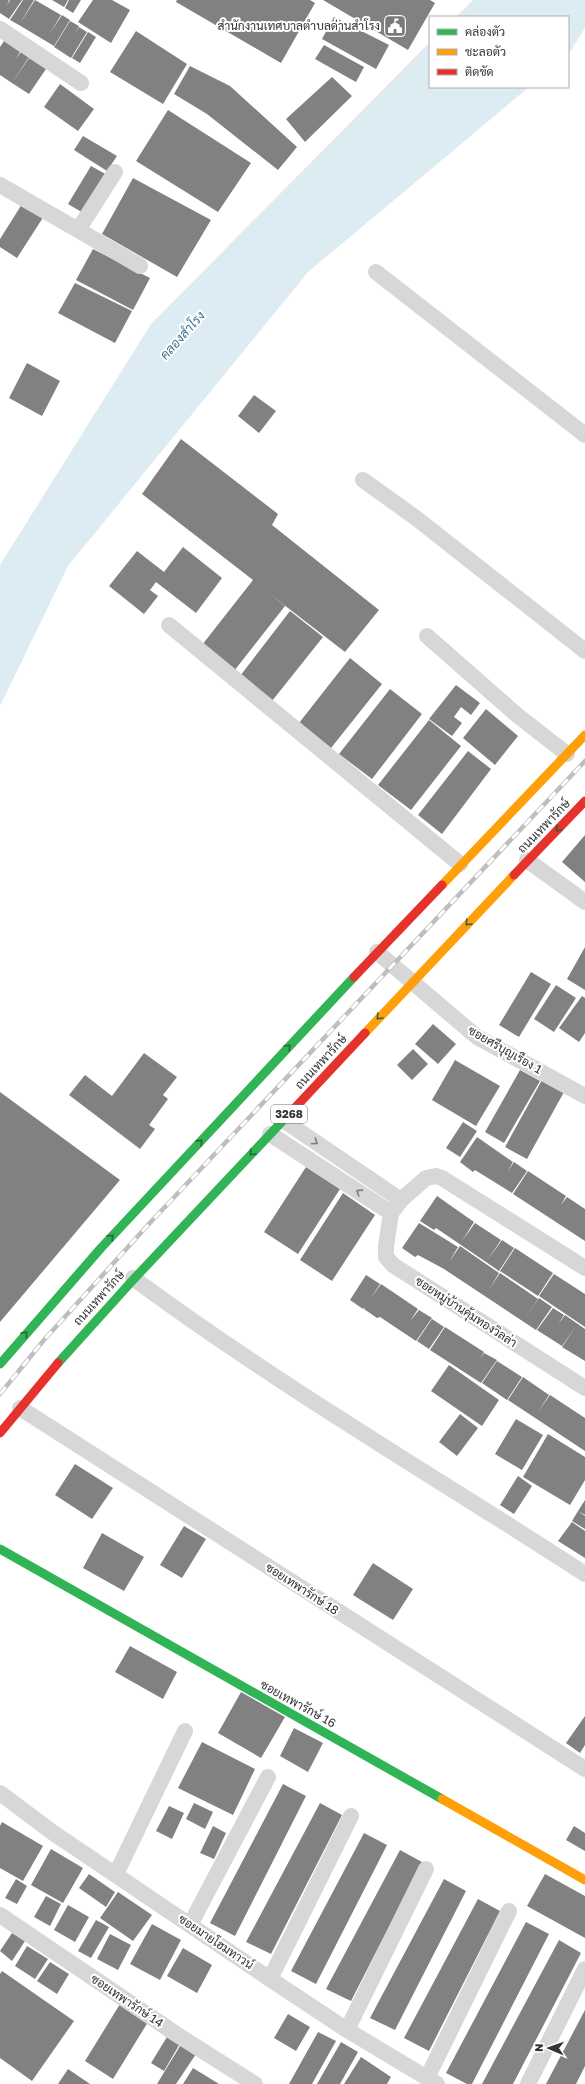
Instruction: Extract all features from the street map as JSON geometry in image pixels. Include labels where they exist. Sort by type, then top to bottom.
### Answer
[{"type":"main road","points":[[0,1364],[86,1265],[377,952],[585,735]]},
{"type":"main road","name":"ถนนเทพารักษ์","points":[[0,1433],[74,1343],[133,1278],[270,1134],[412,981],[585,801]]},
{"type":"main road","name":"ซอยเทพารักษ์ 16","points":[[0,1549],[585,1880]]},
{"type":"street","points":[[0,29],[80,83]]},
{"type":"street","points":[[78,230],[91,212],[115,172]]},
{"type":"street","points":[[0,185],[140,266]]},
{"type":"street","points":[[376,272],[585,435]]},
{"type":"street","points":[[363,480],[422,523],[585,651]]},
{"type":"street","points":[[169,625],[460,864]]},
{"type":"street","points":[[427,636],[517,715],[567,754]]},
{"type":"street","points":[[527,860],[585,902]]},
{"type":"street","name":"ซอยศรีบุญเรือง 1","points":[[377,952],[455,1020],[477,1037],[585,1096]]},
{"type":"street","points":[[283,1120],[401,1200]]},
{"type":"street","points":[[270,1134],[391,1214]]},
{"type":"street","name":"ซอยหมู่บ้านคุ้มทองวิลล่า","points":[[585,1268],[442,1178],[436,1176],[426,1178],[401,1200],[391,1214],[386,1246],[386,1257],[393,1265],[585,1388]]},
{"type":"street","points":[[133,1278],[183,1316],[315,1403],[455,1490],[585,1574]]},
{"type":"street","name":"ซอยเทพารักษ์ 18","points":[[20,1408],[585,1769]]},
{"type":"street","points":[[116,1874],[185,1731]]},
{"type":"street","points":[[190,1925],[268,1777]]},
{"type":"street","name":"ซอยมายโฮมทาวน์","points":[[0,1793],[52,1832],[270,1979],[347,2030],[432,2081]]},
{"type":"street","points":[[270,1979],[351,1816]]},
{"type":"street","points":[[347,2030],[426,1869]]},
{"type":"street","points":[[432,2081],[509,1911]]},
{"type":"street","name":"ซอยเทพารักษ์ 14","points":[[0,1915],[176,2034],[255,2084]]},
{"type":"street","points":[[528,2084],[585,1969]]},
{"type":"water","points":[[473,0],[585,0],[585,28],[569,53],[569,16],[457,16]]},
{"type":"water","name":"คลองสำโรง","points":[[429,43],[429,88],[528,88],[308,272],[68,566],[0,706],[0,565],[151,324]]},
{"type":"building","points":[[0,0],[9,0],[7,5],[10,0],[22,0],[9,19],[0,13]]},
{"type":"building","points":[[23,0],[34,0],[19,25],[10,20]]},
{"type":"building","points":[[35,0],[61,15],[50,33],[62,15],[70,20],[54,46],[19,25]]},
{"type":"building","points":[[52,0],[68,0],[64,7]]},
{"type":"building","points":[[69,0],[81,0],[73,13],[65,8]]},
{"type":"building","points":[[93,0],[112,0],[130,10],[111,43],[78,22]]},
{"type":"building","points":[[177,0],[310,0],[315,3],[281,63],[176,2]]},
{"type":"building","name":"สำนักงานเทศบาลตำบลด่านสำโรง","points":[[323,0],[430,0],[435,3],[408,50]]},
{"type":"building","points":[[334,17],[389,45],[376,69],[322,39]]},
{"type":"building","points":[[70,21],[79,26],[75,34],[79,27],[87,32],[71,58],[54,47]]},
{"type":"building","points":[[136,31],[187,64],[163,104],[110,72]]},
{"type":"building","points":[[88,32],[96,37],[80,63],[72,58]]},
{"type":"building","points":[[4,41],[20,52],[16,59],[21,52],[29,57],[12,83],[0,75],[0,47]]},
{"type":"building","points":[[324,45],[364,67],[356,82],[315,59]]},
{"type":"building","points":[[29,58],[46,69],[29,94],[12,83]]},
{"type":"building","points":[[190,66],[230,86],[297,147],[278,170],[207,114],[174,94]]},
{"type":"building","points":[[332,77],[352,96],[305,142],[286,119]]},
{"type":"building","points":[[60,84],[94,109],[78,131],[44,107]]},
{"type":"building","points":[[168,110],[251,163],[218,212],[136,161]]},
{"type":"building","points":[[83,136],[117,156],[107,171],[74,150]]},
{"type":"building","points":[[91,166],[109,176],[85,214],[68,204]]},
{"type":"building","points":[[133,178],[211,220],[177,277],[102,234]]},
{"type":"building","points":[[22,204],[44,216],[17,258],[0,247],[0,239]]},
{"type":"building","points":[[93,249],[150,278],[133,310],[76,280]]},
{"type":"building","points":[[75,283],[132,311],[115,343],[58,313]]},
{"type":"building","points":[[27,363],[60,381],[42,416],[9,398]]},
{"type":"building","points":[[254,395],[276,411],[259,433],[238,416]]},
{"type":"building","points":[[181,439],[278,514],[272,525],[379,610],[345,652],[266,591],[285,606],[234,671],[202,645],[253,580],[142,494]]},
{"type":"building","points":[[183,547],[222,578],[196,613],[156,582],[150,590],[158,596],[144,614],[109,586],[137,551],[164,572]]},
{"type":"building","points":[[290,611],[323,637],[272,701],[240,676]]},
{"type":"building","points":[[350,658],[382,684],[331,748],[299,723]]},
{"type":"building","points":[[456,685],[480,703],[471,715],[461,707],[454,717],[462,723],[452,736],[429,719]]},
{"type":"building","points":[[390,689],[422,714],[372,779],[339,754]]},
{"type":"building","points":[[486,709],[518,736],[495,765],[463,738]]},
{"type":"building","points":[[429,720],[461,746],[411,810],[378,785]]},
{"type":"building","points":[[468,751],[491,769],[442,834],[418,815]]},
{"type":"building","points":[[585,835],[585,882],[562,862]]},
{"type":"building","points":[[585,947],[585,990],[567,979]]},
{"type":"building","points":[[531,972],[551,984],[519,1037],[499,1025]]},
{"type":"building","points":[[556,985],[576,998],[554,1032],[534,1019]]},
{"type":"building","points":[[582,996],[585,998],[585,1033],[579,1042],[559,1028]]},
{"type":"building","points":[[433,1024],[456,1044],[438,1064],[415,1044]]},
{"type":"building","points":[[413,1049],[428,1064],[412,1080],[397,1065]]},
{"type":"building","points":[[144,1053],[177,1077],[163,1095],[168,1099],[149,1125],[155,1129],[140,1149],[69,1095],[85,1075],[112,1096]]},
{"type":"building","points":[[455,1060],[500,1086],[476,1126],[432,1100]]},
{"type":"building","points":[[520,1070],[540,1081],[504,1143],[485,1132]]},
{"type":"building","points":[[542,1080],[564,1092],[527,1159],[505,1147]]},
{"type":"building","points":[[0,1092],[120,1180],[0,1322]]},
{"type":"building","points":[[463,1122],[477,1131],[460,1157],[446,1148]]},
{"type":"building","points":[[477,1137],[513,1162],[508,1171],[514,1162],[527,1171],[512,1193],[475,1170],[473,1172],[460,1162]]},
{"type":"building","points":[[306,1167],[340,1189],[298,1254],[264,1232]]},
{"type":"building","points":[[528,1171],[566,1196],[561,1205],[567,1197],[585,1209],[585,1241],[513,1194]]},
{"type":"building","points":[[343,1193],[375,1215],[332,1281],[300,1260]]},
{"type":"building","points":[[437,1196],[474,1222],[462,1241],[475,1223],[501,1240],[486,1262],[436,1228],[434,1230],[420,1221]]},
{"type":"building","points":[[419,1223],[458,1247],[449,1262],[460,1246],[499,1273],[490,1288],[500,1273],[538,1299],[526,1317],[539,1298],[552,1307],[536,1330],[444,1269],[418,1255],[415,1257],[402,1248]]},
{"type":"building","points":[[502,1240],[514,1248],[499,1271],[486,1262]]},
{"type":"building","points":[[515,1248],[553,1273],[538,1296],[500,1271]]},
{"type":"building","points":[[554,1274],[585,1294],[585,1327],[539,1296]]},
{"type":"building","points":[[366,1275],[380,1284],[371,1298],[381,1284],[418,1309],[410,1321],[419,1310],[432,1318],[416,1341],[380,1317],[377,1318],[364,1309],[365,1307],[363,1309],[350,1300]]},
{"type":"building","points":[[553,1308],[564,1315],[558,1324],[565,1315],[585,1329],[585,1361],[562,1347],[576,1326],[562,1346],[537,1330]]},
{"type":"building","points":[[432,1319],[444,1327],[429,1349],[417,1341]]},
{"type":"building","points":[[445,1327],[484,1352],[480,1359],[484,1353],[497,1360],[481,1383],[430,1350]]},
{"type":"building","points":[[497,1361],[522,1377],[507,1400],[482,1383]]},
{"type":"building","points":[[449,1365],[499,1400],[482,1426],[431,1391]]},
{"type":"building","points":[[523,1377],[549,1395],[538,1412],[550,1395],[585,1418],[585,1451],[508,1400]]},
{"type":"building","points":[[460,1414],[478,1428],[457,1456],[439,1442]]},
{"type":"building","points":[[516,1419],[543,1435],[522,1470],[495,1454]]},
{"type":"building","points":[[548,1434],[585,1457],[585,1480],[570,1505],[523,1477]]},
{"type":"building","points":[[75,1464],[113,1488],[92,1519],[55,1495]]},
{"type":"building","points":[[518,1476],[532,1486],[514,1514],[500,1505]]},
{"type":"building","points":[[585,1500],[585,1515],[578,1511]]},
{"type":"building","points":[[578,1511],[585,1516],[585,1529],[572,1521]]},
{"type":"building","points":[[572,1522],[585,1531],[585,1558],[558,1541]]},
{"type":"building","points":[[184,1526],[206,1539],[182,1578],[160,1565]]},
{"type":"building","points":[[102,1533],[144,1557],[124,1591],[83,1568]]},
{"type":"building","points":[[373,1563],[413,1589],[393,1620],[353,1595]]},
{"type":"building","points":[[130,1646],[177,1672],[163,1699],[115,1672]]},
{"type":"building","points":[[241,1692],[285,1717],[261,1758],[218,1733]]},
{"type":"building","points":[[585,1716],[585,1745],[580,1753],[566,1743]]},
{"type":"building","points":[[294,1728],[323,1743],[308,1772],[280,1756]]},
{"type":"building","points":[[202,1742],[255,1769],[233,1815],[178,1788]]},
{"type":"building","points":[[283,1784],[306,1796],[235,1936],[210,1923]]},
{"type":"building","points":[[194,1803],[213,1812],[205,1829],[186,1819]]},
{"type":"building","points":[[320,1803],[342,1815],[271,1954],[246,1942]]},
{"type":"building","points":[[169,1806],[184,1813],[172,1839],[156,1831]]},
{"type":"building","points":[[2,1822],[43,1846],[23,1881],[0,1868],[0,1826]]},
{"type":"building","points":[[213,1826],[226,1833],[214,1859],[200,1853]]},
{"type":"building","points":[[574,1826],[585,1833],[585,1851],[566,1840]]},
{"type":"building","points":[[364,1833],[387,1845],[316,1984],[291,1971]]},
{"type":"building","points":[[51,1849],[83,1868],[63,1903],[31,1885]]},
{"type":"building","points":[[400,1850],[422,1862],[351,2001],[326,1989]]},
{"type":"building","points":[[89,1874],[115,1892],[106,1907],[79,1888]]},
{"type":"building","points":[[545,1874],[585,1896],[585,1938],[527,1906]]},
{"type":"building","points":[[16,1879],[27,1886],[17,1904],[5,1898]]},
{"type":"building","points":[[444,1879],[466,1891],[395,2030],[370,2018]]},
{"type":"building","points":[[118,1892],[152,1915],[133,1941],[100,1918]]},
{"type":"building","points":[[46,1896],[61,1904],[50,1926],[34,1917]]},
{"type":"building","points":[[478,1899],[500,1911],[429,2051],[404,2038]]},
{"type":"building","points":[[68,1905],[89,1917],[75,1942],[54,1930]]},
{"type":"building","points":[[96,1920],[109,1927],[91,1958],[78,1951]]},
{"type":"building","points":[[526,1922],[549,1934],[472,2084],[467,2084],[446,2073]]},
{"type":"building","points":[[152,1924],[181,1940],[160,1980],[130,1964]]},
{"type":"building","points":[[12,1933],[25,1941],[12,1961],[0,1951]]},
{"type":"building","points":[[110,1934],[131,1945],[118,1970],[97,1959]]},
{"type":"building","points":[[559,1940],[581,1953],[513,2084],[482,2084]]},
{"type":"building","points":[[27,1946],[48,1959],[35,1979],[15,1966]]},
{"type":"building","points":[[183,1948],[212,1965],[197,1993],[167,1976]]},
{"type":"building","points":[[50,1962],[69,1974],[57,1994],[37,1981]]},
{"type":"building","points":[[2,1971],[74,2021],[32,2081],[0,2058],[0,1974]]},
{"type":"building","points":[[120,2004],[148,2022],[113,2079],[85,2061]]},
{"type":"building","points":[[585,2010],[585,2066],[576,2084],[546,2084]]},
{"type":"building","points":[[288,2014],[310,2027],[296,2051],[274,2038]]},
{"type":"building","points":[[170,2032],[182,2040],[164,2071],[151,2063]]},
{"type":"building","points":[[318,2032],[336,2041],[312,2084],[289,2084]]},
{"type":"building","points":[[183,2041],[198,2051],[176,2084],[157,2084]]},
{"type":"building","points":[[341,2042],[358,2052],[340,2084],[317,2084]]},
{"type":"building","points":[[361,2057],[391,2077],[387,2084],[344,2084]]},
{"type":"building","points":[[193,2068],[219,2084],[183,2084]]},
{"type":"building","points":[[68,2069],[90,2084],[58,2084]]},
{"type":"railway","points":[[0,1394],[44,1340],[147,1226],[585,761]]},
{"type":"traffic: fast","points":[[0,1364],[101,1248],[354,977]]},
{"type":"traffic: fast","points":[[58,1363],[132,1281],[291,1112]]},
{"type":"traffic: fast","points":[[0,1549],[442,1799]]},
{"type":"traffic: slow","points":[[442,885],[585,735]]},
{"type":"traffic: slow","points":[[365,1033],[514,875]]},
{"type":"traffic: slow","points":[[442,1799],[585,1880]]},
{"type":"traffic: jam","points":[[514,875],[585,801]]},
{"type":"traffic: jam","points":[[354,977],[442,885]]},
{"type":"traffic: jam","points":[[291,1112],[365,1033]]},
{"type":"traffic: jam","points":[[0,1433],[58,1363]]},
{"type":"place","name":"สำนักงานเทศบาลตำบลด่านสำโรง","points":[[395,26]]}]
